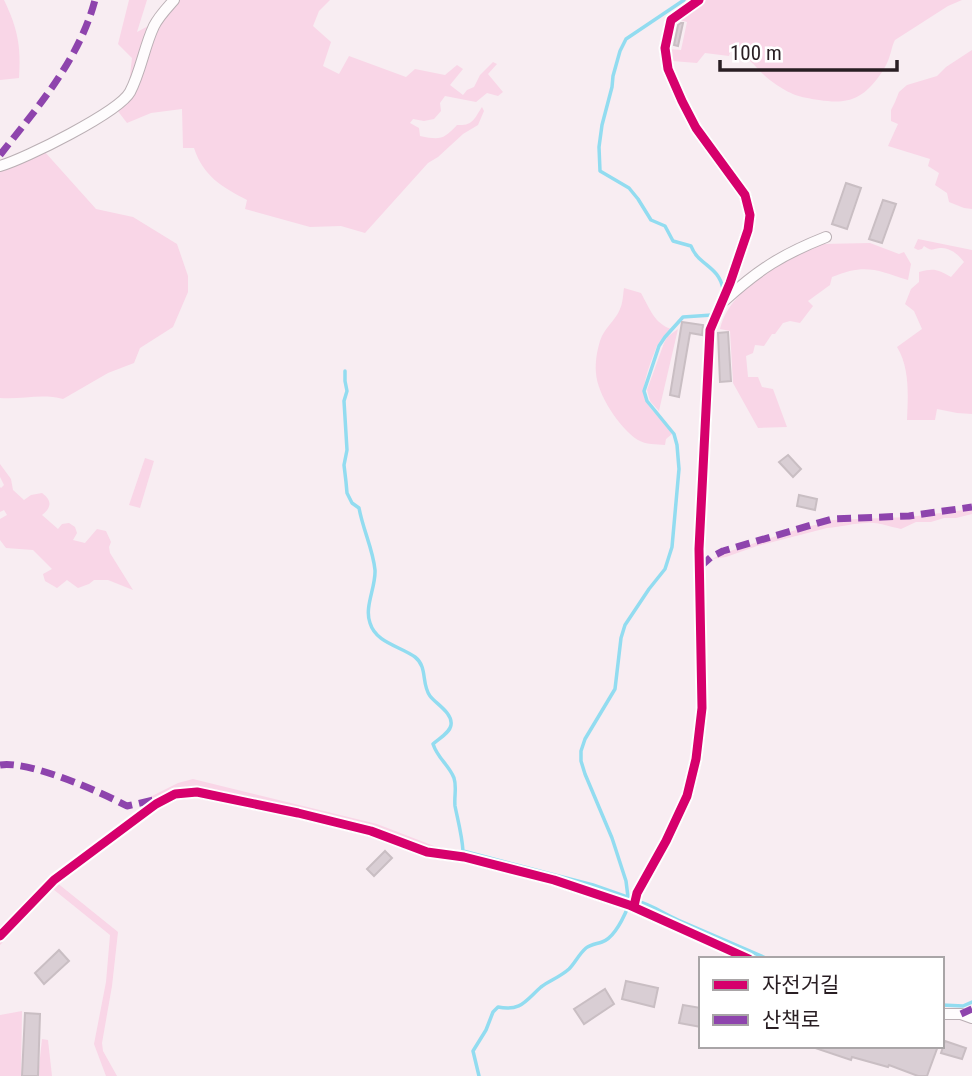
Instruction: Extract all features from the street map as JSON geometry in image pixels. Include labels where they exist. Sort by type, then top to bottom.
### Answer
[{"type":"street","points":[[0,166],[27,156],[99,118],[123,102],[135,82],[154,26],[174,0]]},
{"type":"street","points":[[634,906],[637,893],[687,796],[696,759],[702,708],[699,550],[710,330],[723,302],[748,230],[750,209],[745,195],[688,115],[665,59],[671,20],[699,0]]},
{"type":"street","points":[[723,302],[769,264],[825,237]]},
{"type":"street","points":[[0,936],[54,880],[156,804],[175,794],[197,792],[371,831],[427,852],[464,858],[554,880],[634,906],[745,957]]},
{"type":"street","points":[[944,1013],[972,1018]]},
{"type":"shaded area","points":[[0,0],[4,0],[13,20],[19,47],[19,78],[0,80]]},
{"type":"shaded area","points":[[129,0],[147,0],[137,32],[152,24],[128,93],[132,58],[118,44]]},
{"type":"shaded area","points":[[178,0],[330,0],[319,11],[313,26],[331,42],[323,66],[339,74],[349,56],[406,77],[415,69],[445,75],[457,65],[463,69],[450,85],[463,95],[474,87],[480,75],[493,62],[497,64],[488,74],[503,92],[498,96],[487,93],[476,102],[445,96],[440,103],[441,111],[434,119],[413,119],[410,123],[419,128],[420,136],[437,138],[448,134],[457,125],[470,123],[482,107],[484,111],[478,125],[428,163],[365,233],[341,226],[310,227],[245,209],[247,200],[214,180],[194,148],[183,148],[182,109],[151,113],[127,123],[117,110],[157,28]]},
{"type":"shaded area","points":[[704,0],[962,0],[895,40],[886,65],[871,86],[858,96],[837,102],[790,93],[745,57],[731,50],[729,56],[705,53],[697,63],[672,61],[669,49],[681,50],[687,22],[676,19]]},
{"type":"shaded area","points":[[972,50],[972,209],[949,202],[947,193],[935,185],[939,173],[928,166],[930,159],[888,146],[898,124],[891,121],[891,110],[899,92],[907,85],[937,76]]},
{"type":"shaded area","points":[[44,151],[96,209],[133,217],[177,244],[188,276],[188,292],[173,327],[140,348],[134,363],[108,373],[63,399],[0,398],[0,170]]},
{"type":"shaded area","points":[[918,239],[972,250],[972,414],[937,409],[935,420],[907,420],[906,373],[897,347],[922,329],[914,311],[905,304],[911,289],[919,282],[919,272],[935,270],[951,277],[964,262],[957,254],[947,249],[931,250],[924,246],[918,250],[914,248]]},
{"type":"shaded area","points":[[870,243],[899,254],[904,252],[911,264],[908,280],[862,269],[832,277],[830,285],[808,301],[813,306],[800,323],[783,323],[764,346],[755,345],[753,353],[746,356],[748,377],[758,377],[762,387],[773,389],[787,427],[758,428],[733,383],[730,331],[720,329],[725,314],[734,301],[758,279],[813,246]]},
{"type":"shaded area","points":[[624,288],[641,293],[656,319],[671,329],[657,346],[644,388],[647,403],[672,434],[666,439],[665,445],[644,443],[631,435],[611,410],[597,381],[596,361],[600,341],[620,309]]},
{"type":"shaded area","points":[[678,329],[659,411],[650,401],[647,390],[667,337]]},
{"type":"shaded area","points":[[145,458],[154,461],[140,508],[129,505]]},
{"type":"shaded area","points":[[0,464],[11,479],[13,490],[24,500],[31,495],[42,493],[46,496],[50,504],[42,515],[58,529],[62,524],[69,523],[75,527],[77,533],[73,540],[85,543],[97,529],[106,531],[111,542],[110,553],[133,590],[108,580],[94,580],[78,588],[67,580],[57,588],[45,581],[43,574],[52,569],[33,550],[6,548],[0,540],[0,519],[7,515],[4,510],[0,512],[0,487],[4,485],[0,477]]},
{"type":"shaded area","points":[[972,509],[972,514],[931,522],[916,522],[901,529],[871,523],[827,528],[712,559],[833,520],[909,517]]},
{"type":"shaded area","points":[[193,779],[377,824],[434,846],[593,886],[628,898],[627,902],[220,793],[148,798],[178,783]]},
{"type":"shaded area","points":[[56,882],[118,932],[102,1043],[103,1051],[117,1076],[106,1076],[94,1044],[106,982],[110,935],[53,889],[0,945],[0,940]]},
{"type":"shaded area","points":[[22,1011],[21,1076],[0,1076],[0,1015]]},
{"type":"shaded area","points":[[42,1039],[48,1040],[52,1076],[38,1076]]},
{"type":"building","points":[[681,23],[678,46],[674,45],[678,25]]},
{"type":"building","points":[[846,183],[861,188],[847,229],[832,224]]},
{"type":"building","points":[[883,200],[896,204],[882,243],[869,239]]},
{"type":"building","points":[[682,322],[703,325],[702,335],[690,333],[679,397],[670,395]]},
{"type":"building","points":[[728,332],[731,381],[720,382],[718,333]]},
{"type":"building","points":[[788,455],[801,469],[793,477],[779,462]]},
{"type":"building","points":[[799,495],[817,499],[815,510],[797,506]]},
{"type":"building","points":[[385,851],[392,858],[374,876],[367,869]]},
{"type":"building","points":[[59,950],[69,961],[44,984],[35,973]]},
{"type":"building","points":[[626,981],[658,988],[654,1007],[622,999]]},
{"type":"building","points":[[605,989],[614,1004],[584,1024],[574,1009]]},
{"type":"building","points":[[683,1005],[699,1008],[699,1027],[679,1023]]},
{"type":"building","points":[[25,1013],[40,1014],[38,1076],[22,1076]]},
{"type":"building","points":[[945,1041],[966,1048],[962,1059],[941,1053]]},
{"type":"building","points":[[815,1048],[937,1048],[927,1076],[918,1076],[889,1065],[888,1067],[852,1057],[851,1060]]},
{"type":"waterway","points":[[684,0],[626,39],[620,51],[602,125],[600,171],[629,188],[651,220],[665,226],[673,241],[691,246],[698,258],[717,275],[723,289]]},
{"type":"waterway","points":[[628,897],[626,881],[612,838],[585,774],[581,751],[585,739],[615,689],[625,625],[665,569],[672,547],[679,469],[677,445],[674,434],[647,401],[644,391],[659,346],[665,337],[683,317],[712,315]]},
{"type":"waterway","points":[[345,371],[347,450],[344,465],[347,493],[352,503],[359,508],[374,562],[375,577],[368,610],[370,623],[383,640],[419,661],[427,691],[451,721],[450,728],[433,744],[454,778],[455,806],[463,851],[593,885],[630,898]]},
{"type":"waterway","points":[[637,901],[763,957]]},
{"type":"waterway","points":[[479,1076],[473,1051],[493,1012],[498,1007],[512,1008],[523,1004],[541,987],[566,972],[586,948],[610,937],[628,907]]},
{"type":"waterway","points":[[944,1005],[963,1006],[972,1002]]},
{"type":"marked path","points":[[0,155],[68,63],[79,43],[95,0]]},
{"type":"marked path","points":[[700,567],[723,551],[832,519],[909,516],[972,507]]},
{"type":"marked path","points":[[0,765],[28,767],[46,772],[127,806],[158,799]]},
{"type":"marked path","points":[[961,1014],[972,1009]]},
{"type":"cycle path","points":[[634,906],[637,893],[687,796],[696,759],[702,708],[699,549],[710,330],[730,283],[748,230],[750,215],[745,195],[696,128],[668,69],[665,48],[671,20],[699,0]]},
{"type":"cycle path","points":[[0,936],[54,880],[156,804],[175,794],[197,792],[298,813],[371,831],[427,852],[464,857],[554,880],[629,905],[745,957]]}]
